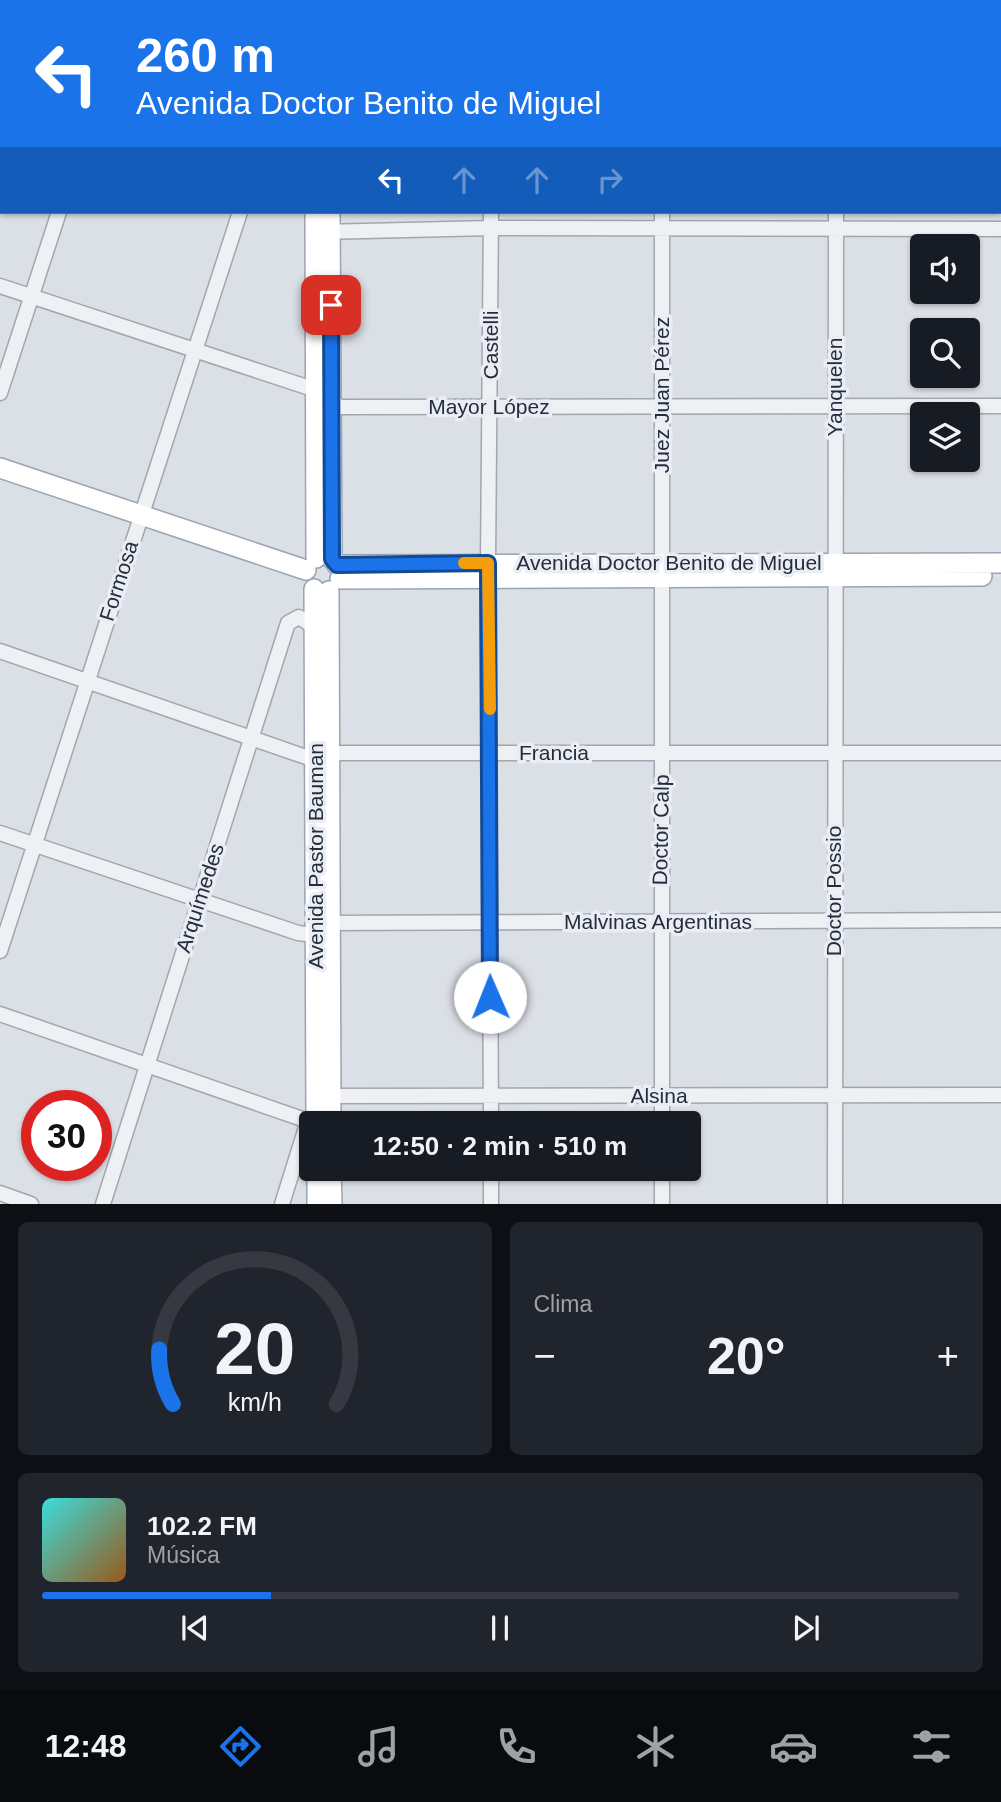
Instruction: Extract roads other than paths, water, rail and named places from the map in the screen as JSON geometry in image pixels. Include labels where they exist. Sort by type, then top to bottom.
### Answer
[{"type":"main road","points":[[321,218],[316,390],[325,573]]},
{"type":"main road","points":[[321,218],[331,403],[325,573]]},
{"type":"main road","name":"Avenida Doctor Benito de Miguel","points":[[0,468],[325,573],[836,570],[1001,563]]},
{"type":"main road","name":"Avenida Doctor Benito de Miguel","points":[[836,570],[1001,576]]},
{"type":"main road","name":"Avenida Pastor Bauman","points":[[324,756],[314,627],[325,573]]},
{"type":"main road","name":"Avenida Pastor Bauman","points":[[322,1111],[324,1096],[325,573]]},
{"type":"main road","points":[[317,1181],[317,1203]]},
{"type":"main road","points":[[331,1181],[332,1203]]},
{"type":"street","points":[[0,393],[58,214]]},
{"type":"street","name":"Formosa","points":[[0,951],[239,214]]},
{"type":"street","name":"Castelli","points":[[491,214],[488,570],[491,1111]]},
{"type":"street","name":"Juez Juan Pérez","points":[[662,214],[662,571]]},
{"type":"street","name":"Yanquelen","points":[[836,214],[836,570]]},
{"type":"street","points":[[321,218],[491,228],[1001,229]]},
{"type":"street","points":[[0,286],[316,390],[331,403]]},
{"type":"street","name":"Mayor López","points":[[331,403],[340,407],[1001,406]]},
{"type":"street","name":"Doctor Possio","points":[[835,1203],[833,920],[836,570]]},
{"type":"street","name":"Doctor Calp","points":[[662,571],[662,1111]]},
{"type":"street","name":"Arquímedes","points":[[103,1203],[288,623],[299,617],[314,627]]},
{"type":"street","name":"Francia","points":[[0,652],[251,738],[324,756],[491,753],[1001,753]]},
{"type":"street","name":"Malvinas Argentinas","points":[[0,833],[199,901],[323,930],[489,922],[1001,920]]},
{"type":"street","points":[[0,1014],[299,1116]]},
{"type":"street","name":"Alsina","points":[[324,1096],[1001,1095]]},
{"type":"street","points":[[282,1203],[299,1167]]},
{"type":"street","points":[[491,1181],[491,1203]]},
{"type":"street","points":[[662,1181],[662,1203]]},
{"type":"street","points":[[0,1193],[31,1203]]}]
